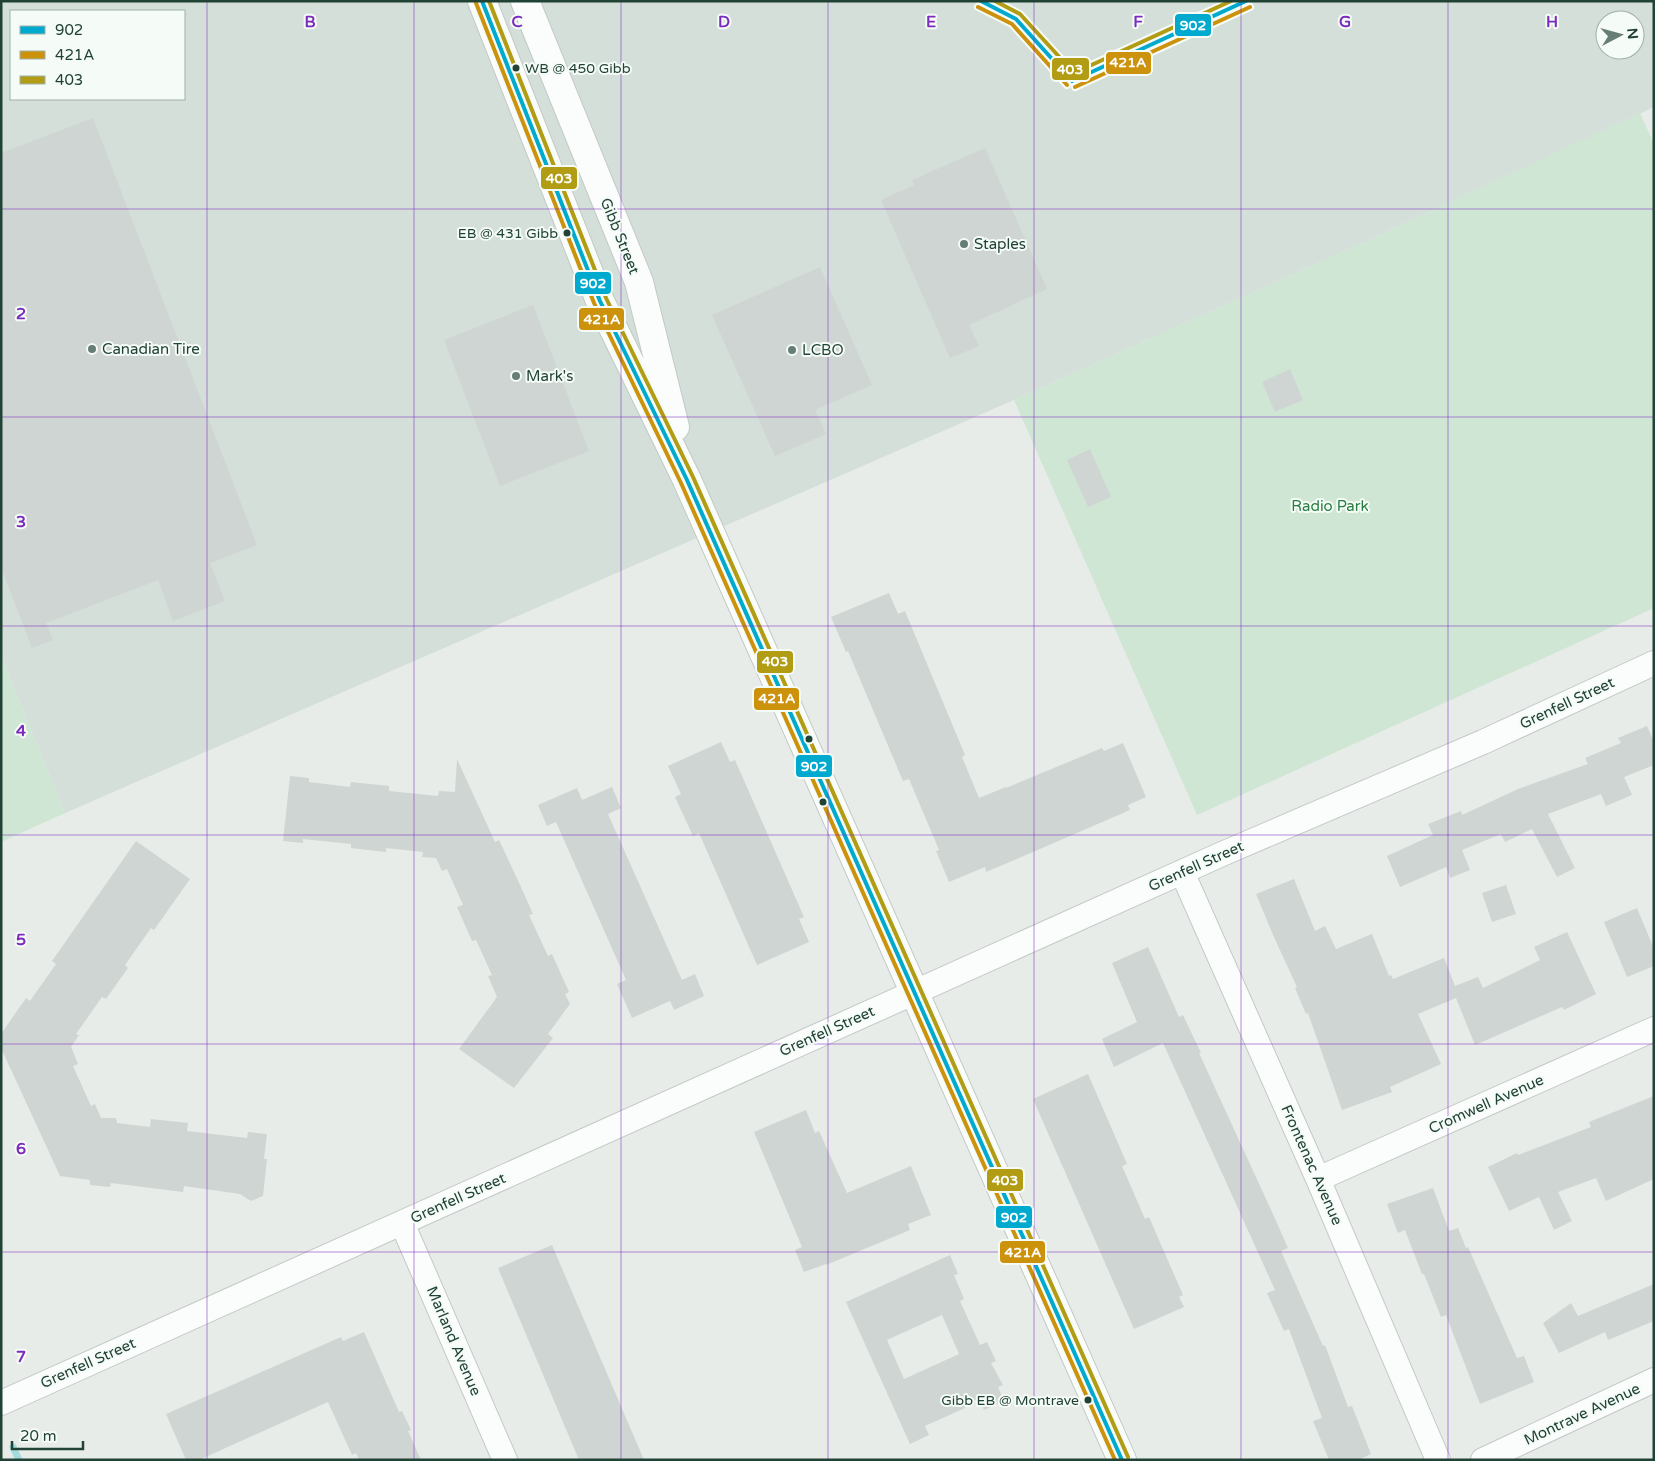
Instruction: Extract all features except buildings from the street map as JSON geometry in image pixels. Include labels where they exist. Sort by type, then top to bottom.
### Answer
[{"type":"main road","name":"Gibb Street","points":[[482,1],[600,301],[688,480],[1122,1460]]},
{"type":"main road","name":"Gibb Street","points":[[525,1],[639,282],[688,480]]},
{"type":"street","name":"Grenfell Street","points":[[1,1403],[1182,872],[1483,742],[1654,664]]},
{"type":"street","name":"Frontenac Avenue","points":[[1182,872],[1318,1180],[1438,1460]]},
{"type":"street","name":"Cromwell Avenue","points":[[1318,1180],[1654,1029]]},
{"type":"street","name":"Marland Avenue","points":[[402,1223],[505,1460]]},
{"type":"street","name":"Montrave Avenue","points":[[1482,1460],[1654,1380]]},
{"type":"shaded area","points":[[1,1],[1654,1],[1654,107],[1367,241],[1014,400],[65,813],[1,656]]},
{"type":"green space","name":"Radio Park","points":[[1640,113],[1654,144],[1654,608],[1197,815],[1014,400],[1367,241]]},
{"type":"green space","points":[[1,656],[65,813],[1,842]]},
{"type":"waterway","points":[[13,1447],[19,1460]]},
{"type":"transit line","name":"902","points":[[482,1],[600,301],[687,480],[1122,1460]]},
{"type":"transit line","name":"403","points":[[489,1],[606,298],[693,477],[1128,1457]]},
{"type":"transit line","name":"902","points":[[981,1],[1016,19],[1072,81]]},
{"type":"transit line","name":"403","points":[[995,1],[1020,14],[1074,73],[1231,1]]},
{"type":"transit line","name":"902","points":[[1072,81],[1246,1]]},
{"type":"transit line","name":"421A","points":[[476,3],[594,303],[681,483],[1115,1460]]},
{"type":"transit line","name":"421A","points":[[978,7],[1012,24],[1067,85]]},
{"type":"transit line","name":"421A","points":[[1075,87],[1250,7]]},
{"type":"place","name":"WB @ 450 Gibb","points":[[516,68]]},
{"type":"place","name":"EB @ 431 Gibb","points":[[567,233]]},
{"type":"place","name":"Staples","points":[[964,244]]},
{"type":"place","name":"Canadian Tire","points":[[92,349]]},
{"type":"place","name":"LCBO","points":[[792,350]]},
{"type":"place","name":"Mark's","points":[[516,376]]},
{"type":"place","name":"Gibb EB @ Montrave","points":[[1088,1400]]}]
